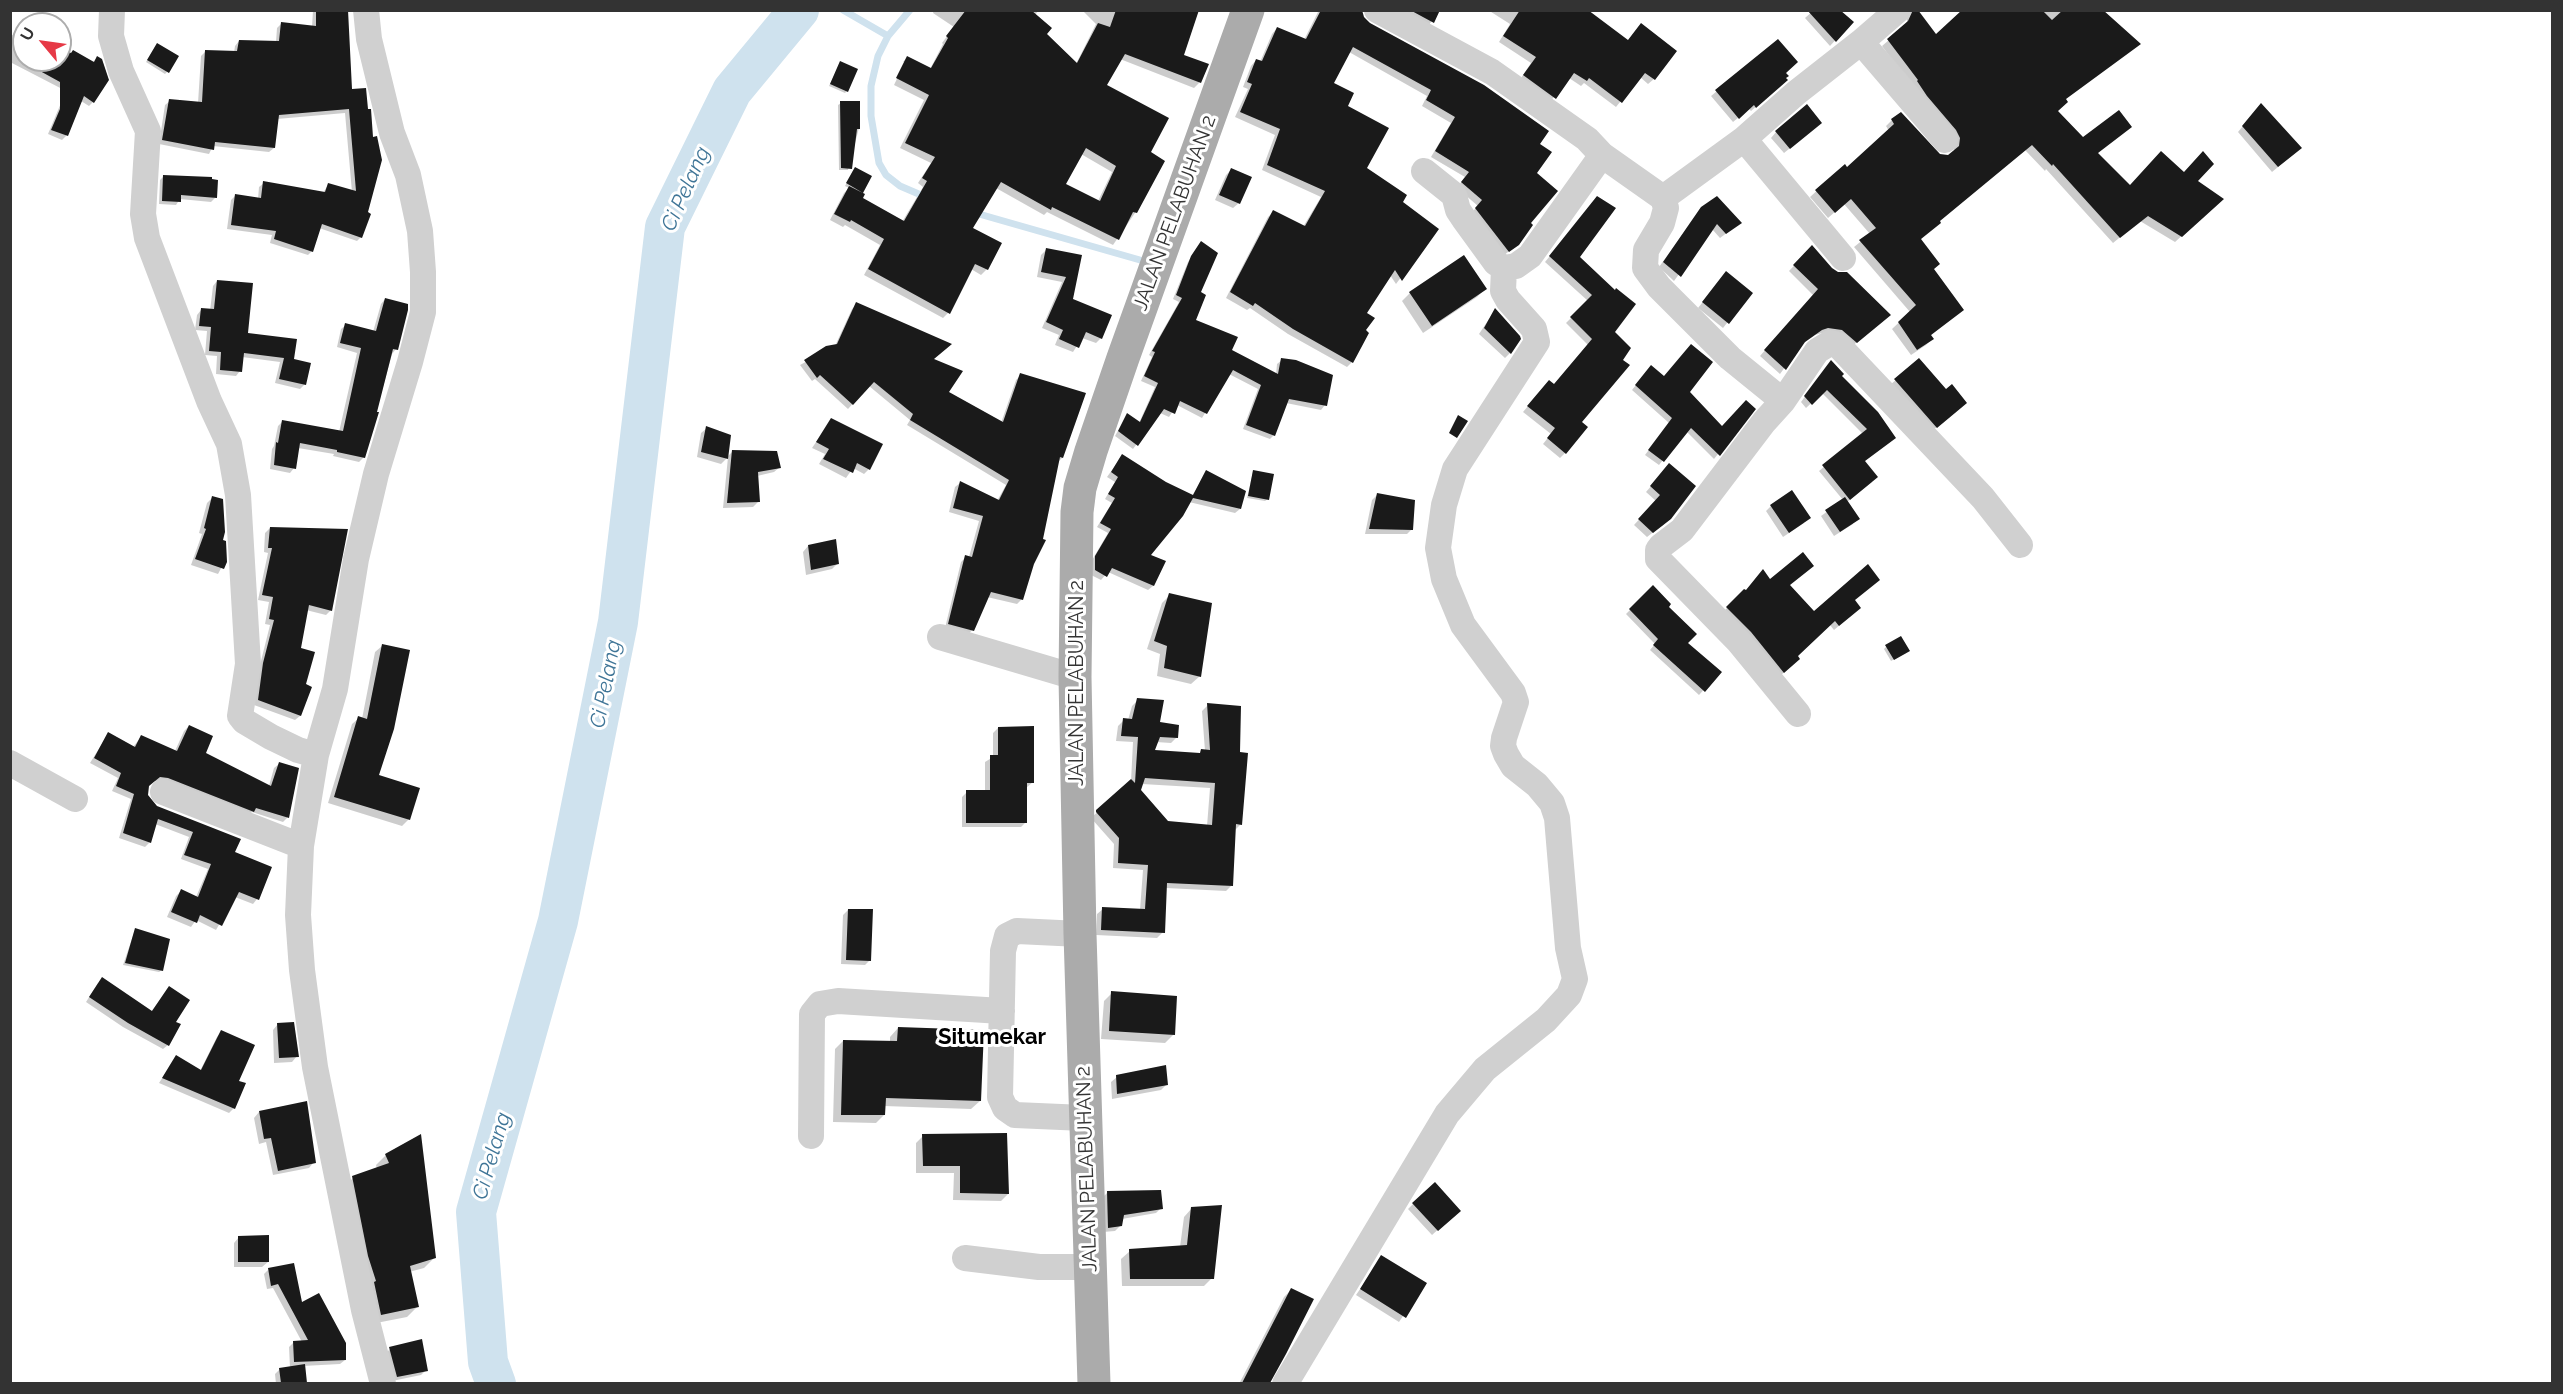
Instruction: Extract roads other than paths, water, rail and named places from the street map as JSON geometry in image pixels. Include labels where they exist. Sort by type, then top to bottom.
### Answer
[{"type":"main road","name":"JALAN PELABUHAN 2","points":[[1094,1383],[1080,934],[1076,677],[1077,512],[1080,488],[1123,358],[1248,10]]},
{"type":"street","points":[[112,10],[111,36],[122,71],[148,131],[143,214],[147,238],[231,454],[238,495],[248,664],[240,716],[244,721],[271,737],[298,750],[316,755]]},
{"type":"street","points":[[366,10],[369,39],[392,133],[408,176],[420,231],[423,312],[376,474],[356,559],[335,689],[316,755],[301,846],[298,915],[302,970],[315,1067],[364,1310],[382,1383]]},
{"type":"street","points":[[1377,10],[1492,72],[1587,139],[1602,155],[1663,198],[1666,208],[1662,223],[1646,250],[1645,268],[1659,287],[1731,358],[1783,401]]},
{"type":"street","points":[[1663,198],[1744,139],[1796,93],[1862,42],[1898,10]]},
{"type":"street","points":[[1862,42],[1945,140]]},
{"type":"street","points":[[1744,139],[1843,258]]},
{"type":"street","points":[[1424,171],[1454,195],[1458,200],[1458,210],[1464,219],[1496,263],[1504,268],[1516,266],[1536,249],[1602,155]]},
{"type":"street","points":[[1285,1383],[1447,1114],[1485,1069],[1557,1008],[1569,995],[1575,979],[1568,948],[1557,818],[1548,795],[1513,766],[1506,754],[1503,738],[1516,702],[1513,693],[1463,625],[1444,579],[1438,548],[1444,505],[1455,469],[1536,342],[1534,328],[1508,300],[1503,291],[1504,268]]},
{"type":"street","points":[[1798,714],[1739,642],[1663,564],[1657,555],[1661,546],[1682,530],[1764,422],[1783,401],[1816,351],[1830,343],[1838,345],[1983,498],[2020,545]]},
{"type":"street","points":[[940,637],[1076,677]]},
{"type":"street","points":[[10,763],[75,799]]},
{"type":"street","points":[[163,792],[301,846]]},
{"type":"street","points":[[1080,934],[1017,931],[1007,936],[1003,951],[1000,1097],[1005,1108],[1015,1115],[1084,1118]]},
{"type":"street","points":[[811,1136],[812,1014],[820,1004],[837,1001],[1002,1011]]},
{"type":"street","points":[[965,1258],[1039,1267],[1090,1267]]},
{"type":"waterway","name":"Ci Pelang","points":[[496,1384],[488,1362],[476,1212],[558,921],[618,622],[665,227],[732,91],[799,10]]},
{"type":"waterway","points":[[843,10],[888,36]]},
{"type":"waterway","points":[[910,10],[888,36],[878,56],[871,86],[871,116],[879,163],[886,175],[900,186],[928,198]]},
{"type":"waterway","points":[[972,212],[1140,260]]},
{"type":"district","name":"Situmekar","points":[[992,1037]]}]
